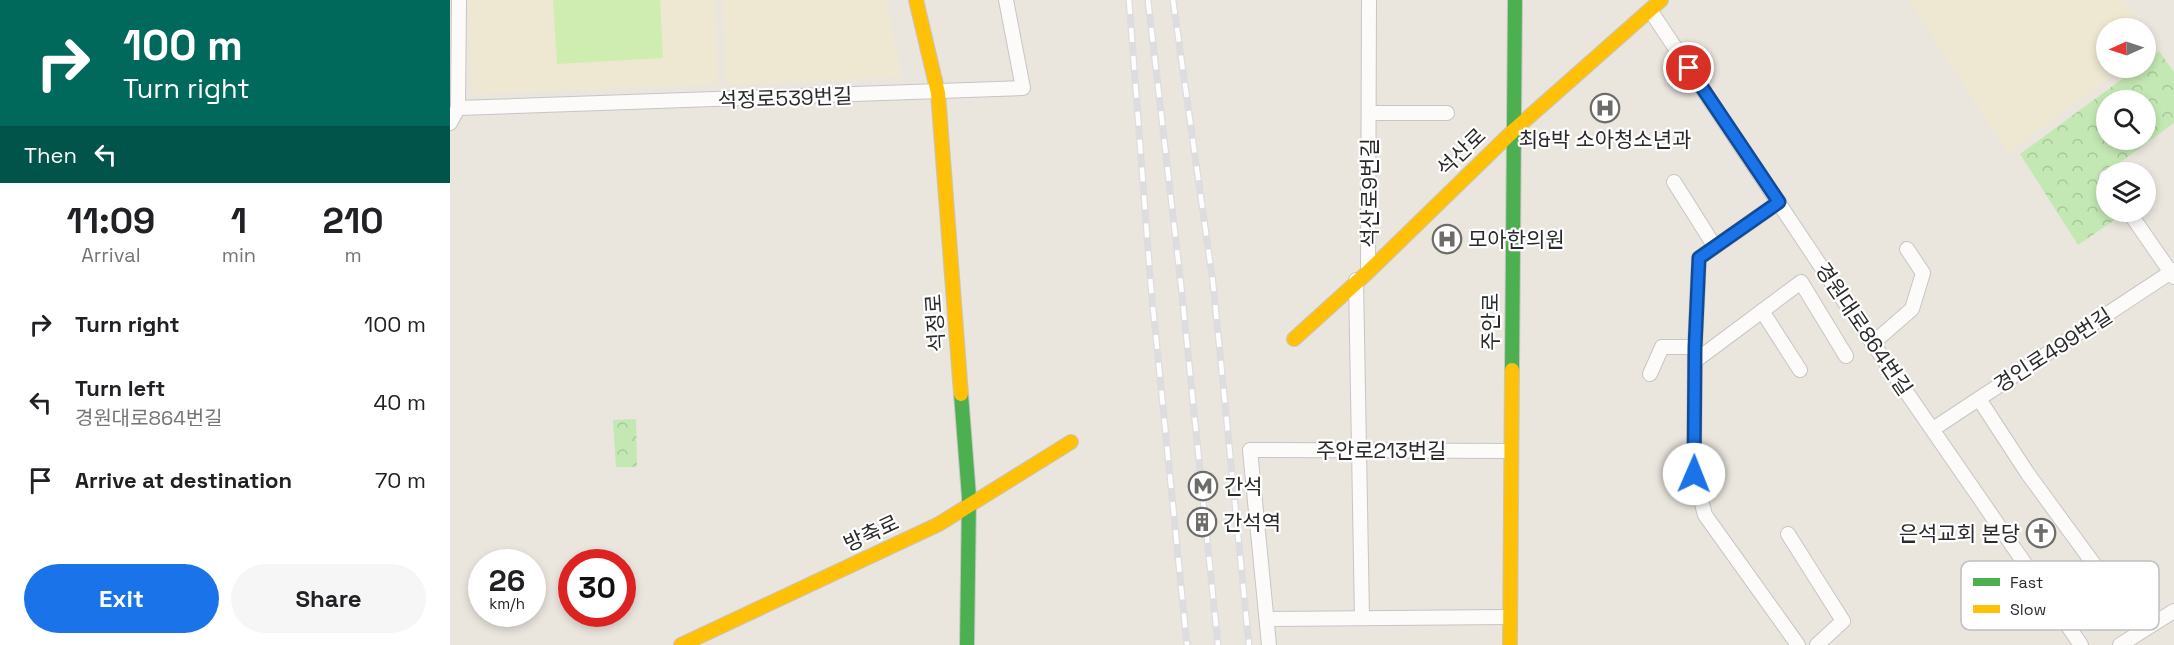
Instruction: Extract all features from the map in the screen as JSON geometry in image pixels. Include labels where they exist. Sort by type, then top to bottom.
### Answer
[{"type":"main road","name":"석정로","points":[[916,0],[938,93],[969,507],[968,645]]},
{"type":"main road","name":"주안로","points":[[1509,645],[1515,0]]},
{"type":"main road","name":"석산로","points":[[1294,339],[1513,131],[1661,0]]},
{"type":"main road","name":"방축로","points":[[681,645],[969,507],[1071,442]]},
{"type":"main road","points":[[1500,645],[1509,613]]},
{"type":"main road","points":[[1509,613],[1524,645]]},
{"type":"street","points":[[450,123],[458,108],[459,0]]},
{"type":"street","name":"석정로539번길","points":[[458,108],[938,93],[1023,88],[1006,0]]},
{"type":"street","name":"석산로9번길","points":[[1362,618],[1360,450],[1362,276],[1369,113],[1369,0]]},
{"type":"street","name":"경원대로864번길","points":[[1650,10],[1873,343],[2023,561]]},
{"type":"street","name":"석산로9번길","points":[[1369,113],[1447,113]]},
{"type":"street","points":[[1674,182],[1715,247]]},
{"type":"street","points":[[1779,202],[1699,258],[1695,347],[1694,474],[1705,515],[1756,577],[1798,645]]},
{"type":"street","points":[[2136,222],[2173,273]]},
{"type":"street","points":[[1873,343],[1912,309],[1923,273],[1907,249]]},
{"type":"street","name":"경인로499번길","points":[[1933,429],[2173,273]]},
{"type":"street","points":[[1695,361],[1801,282],[1846,356]]},
{"type":"street","points":[[1762,311],[1800,370]]},
{"type":"street","points":[[1650,374],[1662,347],[1695,347]]},
{"type":"street","points":[[1979,399],[2028,474],[2092,561]]},
{"type":"street","name":"주안로213번길","points":[[1267,619],[1251,450],[1511,451]]},
{"type":"street","points":[[1788,534],[1843,621],[1817,645]]},
{"type":"street","points":[[2159,620],[2174,611]]},
{"type":"street","points":[[1269,645],[1267,619],[1509,613]]},
{"type":"street","name":"경원대로864번길","points":[[2071,630],[2081,645]]},
{"type":"street","points":[[2120,645],[2142,630]]},
{"type":"shaded area","points":[[468,0],[715,0],[718,84],[472,94]]},
{"type":"shaded area","points":[[723,0],[886,0],[902,77],[726,85]]},
{"type":"shaded area","points":[[1909,0],[2123,0],[2135,18],[2096,18],[2096,78],[2109,78],[2008,153]]},
{"type":"shaded area","points":[[450,1],[457,95],[450,107]]},
{"type":"green space","points":[[553,0],[660,0],[663,58],[557,64]]},
{"type":"green space","points":[[2159,51],[2174,72],[2174,123],[2156,136],[2156,90],[2107,90],[2123,78],[2156,78],[2156,53]]},
{"type":"green space","points":[[2096,98],[2096,150],[2137,150],[2121,162],[2096,162],[2096,222],[2112,222],[2078,245],[2020,154]]},
{"type":"green space","points":[[636,419],[637,467],[616,467],[613,420]]},
{"type":"railway","points":[[1129,0],[1151,288],[1187,645]]},
{"type":"railway","points":[[1148,0],[1181,285],[1218,645]]},
{"type":"railway","points":[[1173,0],[1213,283],[1249,645]]},
{"type":"traffic: fast","points":[[1512,370],[1515,0]]},
{"type":"traffic: fast","points":[[961,394],[969,497],[967,645]]},
{"type":"traffic: slow","points":[[916,0],[938,93],[961,394]]},
{"type":"traffic: slow","points":[[1294,339],[1368,272],[1513,131],[1661,0]]},
{"type":"traffic: slow","points":[[1510,645],[1512,370]]},
{"type":"traffic: slow","points":[[681,645],[939,524],[1071,442]]},
{"type":"place","name":"최&박 소아청소년과","points":[[1605,108]]},
{"type":"place","name":"모아한의원","points":[[1447,239]]},
{"type":"place","name":"간석","points":[[1203,486]]},
{"type":"place","name":"간석역","points":[[1202,522]]},
{"type":"place","name":"은석교회 본당","points":[[2041,533]]},
{"type":"route","points":[[1689,68],[1779,202],[1699,258],[1695,347],[1694,474]]}]
